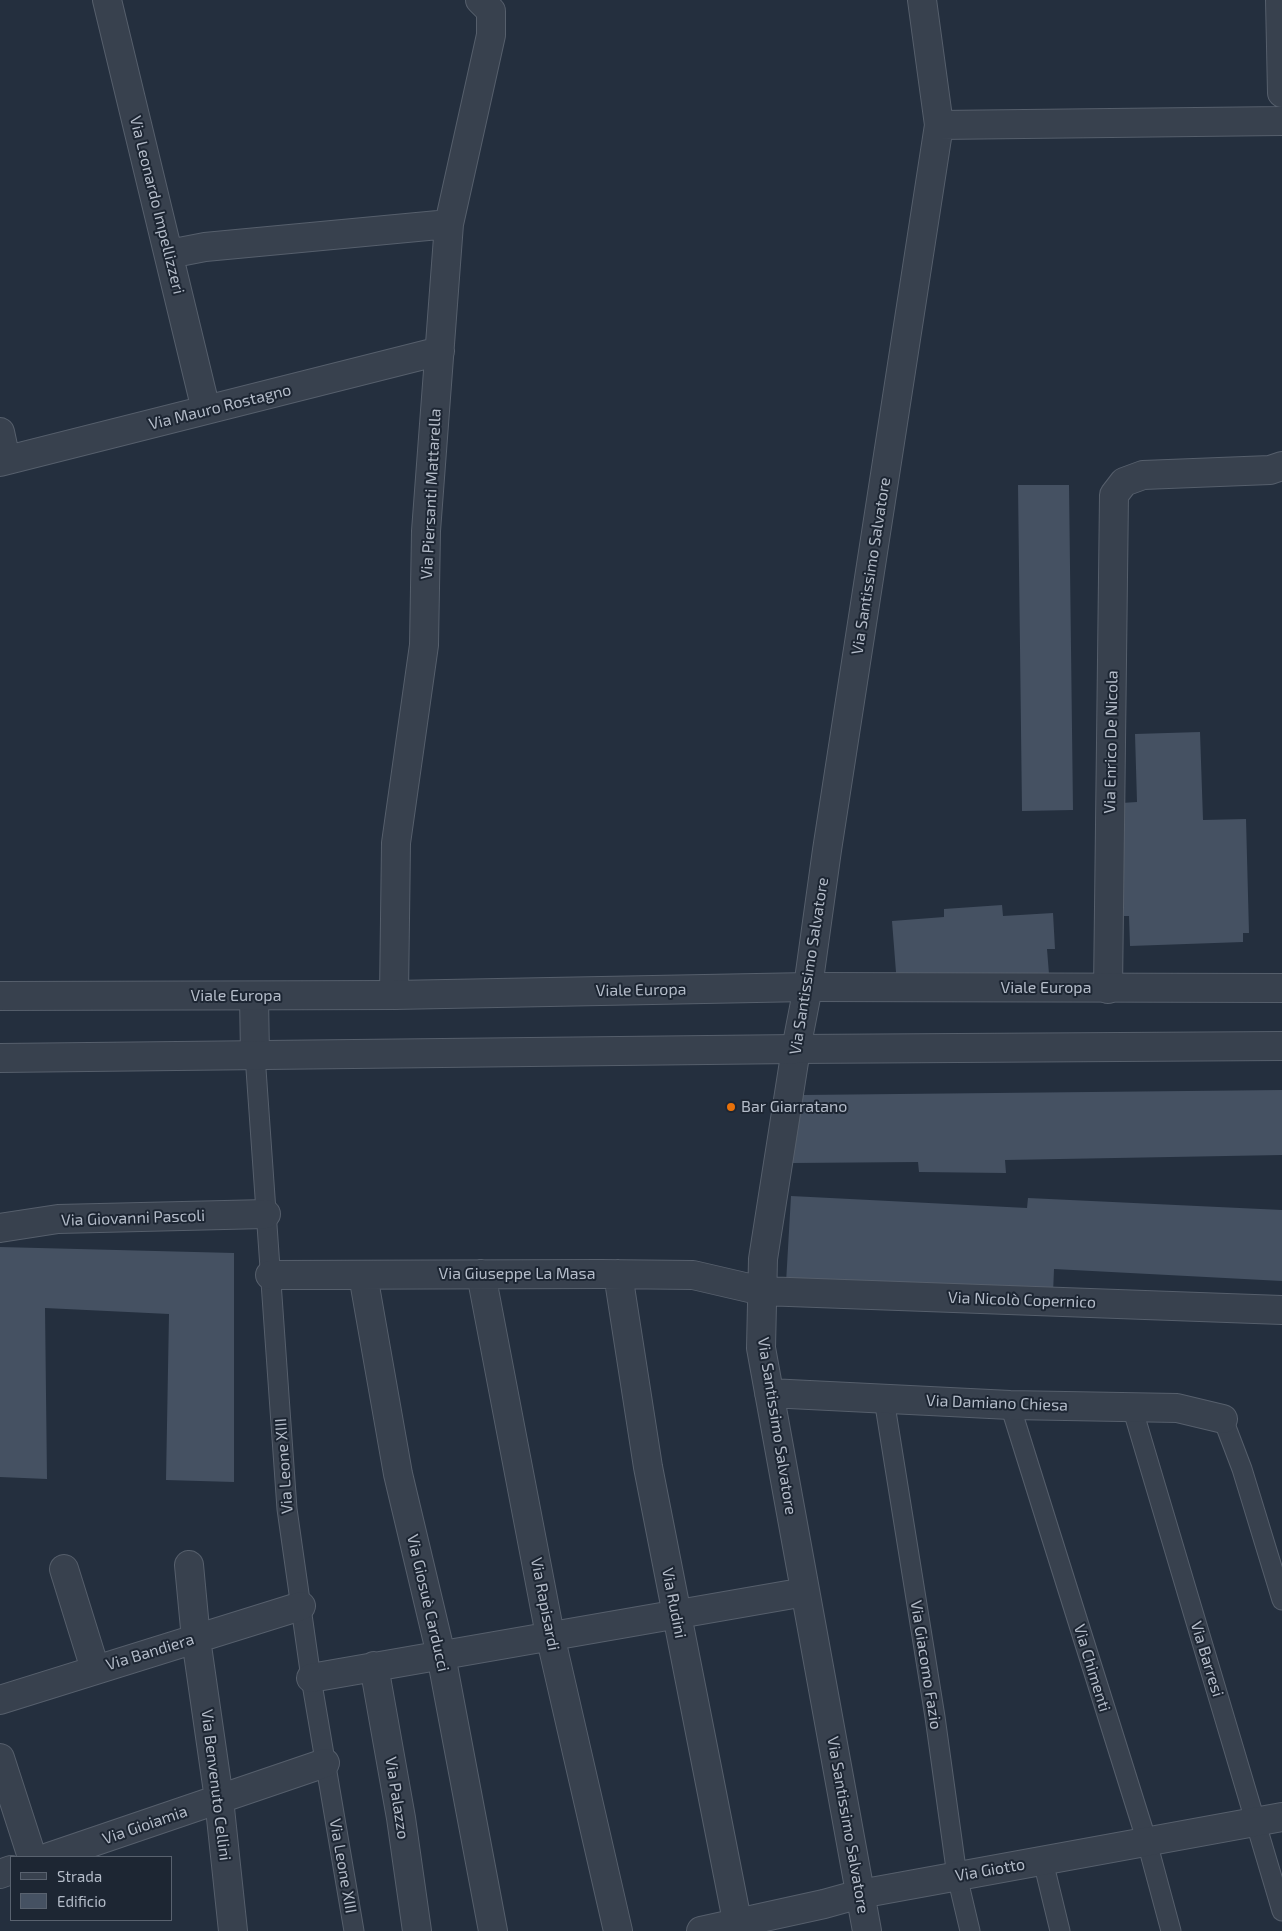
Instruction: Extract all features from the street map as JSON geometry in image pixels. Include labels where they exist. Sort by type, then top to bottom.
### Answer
[{"type":"street","name":"Via Leonardo Impellizzeri","points":[[108,0],[206,410]]},
{"type":"street","name":"Via Piersanti Mattarella","points":[[394,995],[396,844],[424,645],[426,531],[449,224],[490,35],[491,11],[480,0]]},
{"type":"street","name":"Via Santissimo Salvatore","points":[[867,1931],[761,1348],[762,1259],[808,987],[827,850],[940,124],[922,0]]},
{"type":"street","points":[[1280,0],[1282,93]]},
{"type":"street","points":[[940,124],[1282,121]]},
{"type":"street","points":[[169,254],[205,247],[449,224]]},
{"type":"street","name":"Via Mauro Rostagno","points":[[3,461],[440,351]]},
{"type":"street","points":[[0,432],[3,461]]},
{"type":"street","name":"Via Enrico De Nicola","points":[[1108,989],[1114,495],[1124,482],[1143,476],[1270,470],[1282,466]]},
{"type":"street","name":"Viale Europa","points":[[0,996],[394,995],[808,987],[1282,988]]},
{"type":"street","name":"Via Leone XIII","points":[[254,996],[255,1055]]},
{"type":"street","points":[[0,1058],[796,1049],[1282,1046]]},
{"type":"street","name":"Via Giovanni Pascoli","points":[[0,1228],[58,1219],[266,1214]]},
{"type":"street","name":"Via Rapisardi","points":[[481,1274],[550,1635],[618,1931]]},
{"type":"street","name":"Via Giuseppe La Masa","points":[[270,1275],[618,1274],[693,1276],[762,1291]]},
{"type":"street","name":"Via Rudini","points":[[618,1274],[648,1467],[738,1927]]},
{"type":"street","name":"Via Giosuè Carducci","points":[[363,1275],[398,1474],[441,1655],[493,1931]]},
{"type":"street","name":"Via Nicolò Copernico","points":[[762,1291],[1282,1310]]},
{"type":"street","name":"Via Damiano Chiesa","points":[[769,1393],[1010,1405],[1177,1408],[1223,1419]]},
{"type":"street","name":"Via Benvenuto Cellini","points":[[189,1565],[196,1639],[219,1799],[233,1931]]},
{"type":"street","points":[[64,1570],[96,1669]]},
{"type":"street","points":[[311,1678],[805,1592]]},
{"type":"street","name":"Via Bandiera","points":[[0,1700],[301,1606]]},
{"type":"street","name":"Via Palazzo","points":[[374,1666],[417,1931]]},
{"type":"street","points":[[0,1758],[32,1856]]},
{"type":"street","name":"Via Gioiamia","points":[[52,1856],[325,1763]]},
{"type":"street","name":"Via Giotto","points":[[700,1931],[738,1927],[860,1894],[1282,1817]]},
{"type":"lane","name":"Via Leone XIII","points":[[255,1055],[287,1509],[311,1678],[354,1931]]},
{"type":"lane","name":"Via Giacomo Fazio","points":[[884,1399],[935,1718],[957,1876],[970,1931]]},
{"type":"lane","name":"Via Chimenti","points":[[1010,1405],[1146,1842],[1171,1931]]},
{"type":"lane","name":"Via Barresi","points":[[1132,1407],[1282,1910]]},
{"type":"lane","points":[[1223,1419],[1242,1469],[1282,1600]]},
{"type":"lane","points":[[1043,1861],[1060,1931]]},
{"type":"building","points":[[1018,485],[1069,485],[1073,810],[1022,811]]},
{"type":"building","points":[[1200,732],[1203,820],[1246,819],[1249,933],[1243,933],[1243,942],[1130,946],[1129,916],[1124,916],[1121,803],[1137,802],[1135,734]]},
{"type":"building","points":[[1002,905],[1003,916],[1053,913],[1055,949],[1047,949],[1049,974],[897,985],[892,921],[944,917],[944,909]]},
{"type":"building","points":[[1282,1090],[1282,1155],[1005,1160],[1006,1173],[919,1172],[918,1162],[792,1163],[802,1095]]},
{"type":"building","points":[[791,1196],[1027,1208],[1028,1198],[1282,1210],[1282,1281],[1054,1269],[1053,1294],[786,1283]]},
{"type":"building","points":[[0,1247],[234,1253],[234,1482],[166,1480],[169,1314],[45,1308],[47,1479],[0,1477]]},
{"type":"place","name":"Bar Giarratano","points":[[731,1107]]}]
